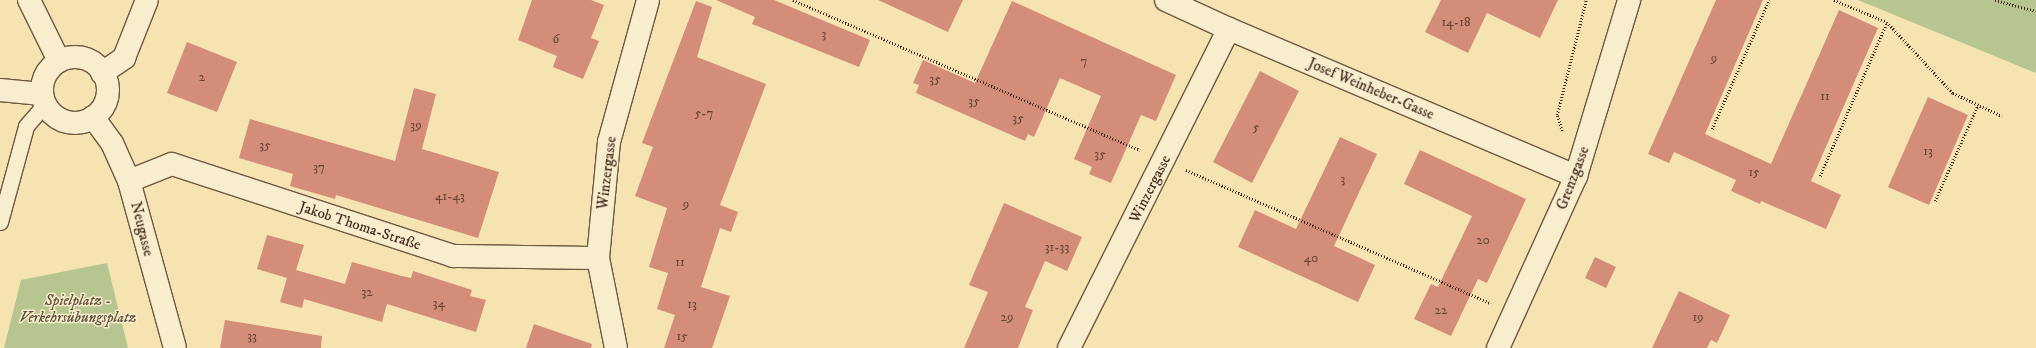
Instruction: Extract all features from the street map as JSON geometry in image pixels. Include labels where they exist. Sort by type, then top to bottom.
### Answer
[{"type":"street","points":[[29,0],[59,61]]},
{"type":"street","points":[[102,73],[124,58],[147,0]]},
{"type":"street","name":"Winzergasse","points":[[616,348],[598,258],[609,142],[648,0]]},
{"type":"street","name":"Josef Weinheber-Gasse","points":[[1166,0],[1229,29],[1576,176]]},
{"type":"street","name":"Grenzgasse","points":[[1498,348],[1576,176],[1629,0]]},
{"type":"street","name":"Winzergasse","points":[[1070,348],[1229,29]]},
{"type":"street","points":[[68,58],[87,60],[102,73],[108,92],[101,110],[93,117],[80,122],[66,122],[50,112],[43,99],[46,75],[59,61],[68,58]]},
{"type":"street","points":[[0,90],[43,99]]},
{"type":"street","name":"Neugasse","points":[[93,117],[112,143],[129,181],[156,285],[175,348]]},
{"type":"street","name":"Jakob Thoma-Straße","points":[[129,181],[172,164],[452,256],[598,258]]},
{"type":"lane","points":[[0,222],[26,126],[43,99]]},
{"type":"path","points":[[1712,129],[1769,0]]},
{"type":"path","points":[[1834,0],[1887,22],[1953,93],[2002,116]]},
{"type":"path","points":[[1994,0],[2036,11]]},
{"type":"path","points":[[1820,176],[1887,22]]},
{"type":"path","points":[[1935,201],[1978,105]]},
{"type":"green space","points":[[1858,0],[2036,0],[2036,73]]},
{"type":"green space","name":"Spielplatz - Verkehrsübungsplatz","points":[[107,263],[128,348],[4,348],[21,280]]},
{"type":"building","points":[[532,0],[591,0],[604,5],[591,38],[599,41],[583,79],[553,67],[557,56],[518,40]]},
{"type":"building","points":[[716,0],[774,0],[870,40],[859,67],[752,24],[755,17]]},
{"type":"building","points":[[878,0],[963,0],[948,32]]},
{"type":"building","points":[[1441,0],[1558,0],[1540,38],[1487,13],[1468,53],[1425,32]]},
{"type":"building","points":[[1716,0],[1763,0],[1705,134],[1771,164],[1839,10],[1878,28],[1811,181],[1841,195],[1826,229],[1761,201],[1760,204],[1731,191],[1736,180],[1674,152],[1669,163],[1648,154]]},
{"type":"building","points":[[696,1],[712,7],[697,57],[766,84],[720,205],[738,212],[731,232],[720,228],[701,287],[730,296],[712,348],[664,348],[675,315],[657,309],[668,273],[649,267],[667,208],[635,196],[653,147],[642,143]]},
{"type":"building","points":[[1012,1],[1176,75],[1156,121],[1141,115],[1111,183],[1089,174],[1092,167],[1074,159],[1101,96],[1060,78],[1034,137],[1028,134],[1025,141],[916,93],[919,85],[913,83],[923,60],[975,83]]},
{"type":"building","points":[[187,42],[237,62],[217,112],[167,93]]},
{"type":"building","points":[[1260,71],[1299,91],[1252,183],[1213,162]]},
{"type":"building","points":[[414,88],[436,94],[422,149],[499,172],[478,238],[336,195],[335,199],[290,186],[293,174],[239,158],[250,119],[395,161]]},
{"type":"building","points":[[1928,97],[1968,115],[1929,205],[1888,187]]},
{"type":"building","points":[[1340,137],[1377,154],[1334,246],[1375,265],[1358,302],[1238,247],[1255,210],[1296,229]]},
{"type":"building","points":[[1420,150],[1526,199],[1487,283],[1478,279],[1451,336],[1414,319],[1431,284],[1438,287],[1472,216],[1404,184]]},
{"type":"building","points":[[1004,203],[1082,237],[1067,271],[1045,261],[1025,307],[1033,310],[1018,348],[964,348],[988,292],[969,285]]},
{"type":"building","points":[[267,235],[304,245],[296,270],[345,284],[352,262],[411,278],[413,271],[472,290],[470,296],[486,300],[476,332],[387,304],[382,322],[304,299],[302,308],[280,302],[287,278],[257,269]]},
{"type":"building","points":[[1595,257],[1616,267],[1606,288],[1585,278]]},
{"type":"building","points":[[1679,291],[1730,315],[1717,343],[1711,340],[1707,348],[1652,348]]},
{"type":"building","points":[[225,320],[322,336],[321,348],[220,348]]},
{"type":"building","points":[[534,324],[592,344],[591,348],[526,348]]}]
